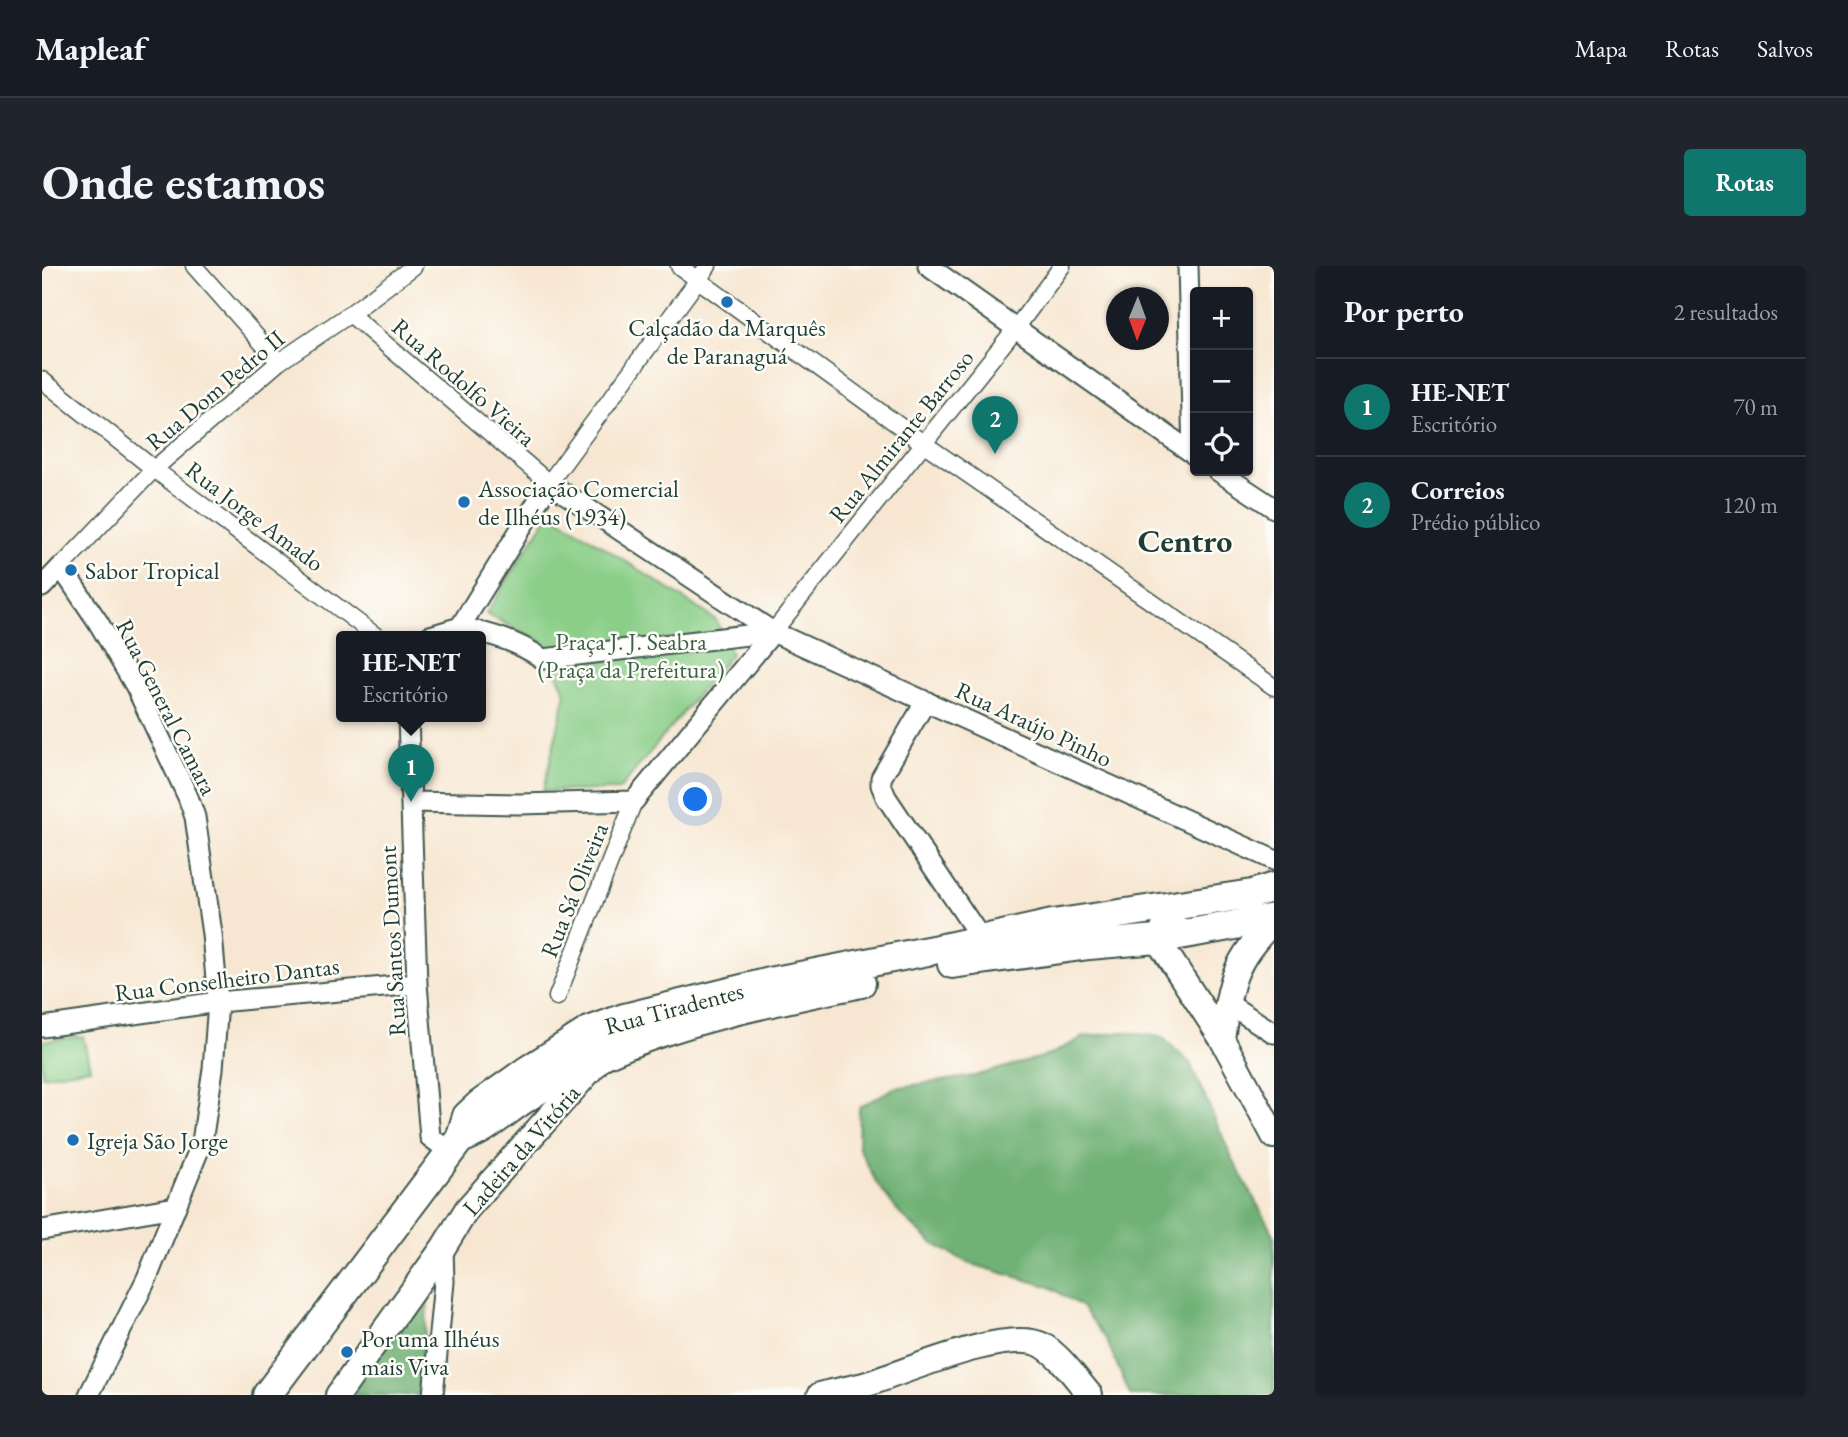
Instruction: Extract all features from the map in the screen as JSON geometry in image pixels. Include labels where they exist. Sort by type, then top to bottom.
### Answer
[{"type":"main road","name":"Rua Tiradentes","points":[[455,1145],[480,1133],[536,1091],[604,1055],[741,1000],[769,982],[985,950],[1095,916],[1252,894],[1274,887]]},
{"type":"main road","points":[[985,950],[1157,939],[1274,920]]},
{"type":"main road","name":"Rua Tiradentes","points":[[455,1145],[467,1116],[479,1105],[589,1031],[624,1018],[741,1000]]},
{"type":"main road","points":[[267,1395],[455,1145]]},
{"type":"street","points":[[194,266],[279,362]]},
{"type":"street","name":"Rua Dom Pedro II","points":[[61,567],[154,469],[279,362],[414,266]]},
{"type":"street","points":[[679,266],[703,273],[923,443],[1274,687]]},
{"type":"street","points":[[928,266],[1190,452]]},
{"type":"street","name":"Rua Almirante Barroso","points":[[773,632],[1016,328],[1062,266]]},
{"type":"street","points":[[1188,266],[1193,413]]},
{"type":"street","points":[[460,627],[548,483],[703,273]]},
{"type":"street","name":"Rua Rodolfo Vieira","points":[[350,314],[548,483]]},
{"type":"street","name":"Rua Jorge Amado","points":[[42,380],[154,469],[369,631]]},
{"type":"street","points":[[1226,476],[1274,508]]},
{"type":"street","name":"Rua Araújo Pinho","points":[[548,483],[773,632],[1274,860]]},
{"type":"street","points":[[42,587],[61,567]]},
{"type":"street","name":"Rua General Camara","points":[[61,567],[98,622],[136,687],[188,797],[197,830],[212,934],[218,1002],[214,1069],[202,1142],[147,1278],[89,1395]]},
{"type":"street","points":[[447,631],[460,627],[476,631]]},
{"type":"street","points":[[486,633],[527,648],[543,659],[773,632]]},
{"type":"street","points":[[411,802],[520,804],[634,801],[773,632]]},
{"type":"street","points":[[926,701],[881,778],[881,785],[886,797],[985,950]]},
{"type":"street","name":"Rua Santos Dumont","points":[[408,722],[417,984],[430,1137],[455,1145]]},
{"type":"street","name":"Rua Sá Oliveira","points":[[557,997],[634,801]]},
{"type":"street","points":[[1180,903],[1157,939],[1222,1039],[1274,1136]]},
{"type":"street","points":[[1222,1039],[1234,975],[1254,940],[1274,920]]},
{"type":"street","name":"Rua Conselheiro Dantas","points":[[42,1027],[218,1002],[417,984]]},
{"type":"street","points":[[1227,1003],[1274,1033]]},
{"type":"street","name":"Ladeira da Vitória","points":[[338,1395],[443,1248],[467,1209],[604,1055]]},
{"type":"street","points":[[42,1230],[175,1207]]},
{"type":"street","points":[[433,1395],[444,1282],[443,1248]]},
{"type":"street","points":[[820,1395],[867,1384],[993,1344],[1019,1340],[1042,1346],[1061,1361],[1090,1395]]},
{"type":"green space","name":"Praça J. J. Seabra (Praça da Prefeitura)","points":[[550,512],[716,620],[731,654],[619,790],[543,791],[566,693],[541,641],[486,614]]},
{"type":"green space","points":[[1122,1032],[1162,1037],[1190,1063],[1232,1158],[1274,1235],[1274,1395],[1130,1395],[1106,1339],[1082,1307],[1048,1286],[968,1263],[932,1243],[901,1215],[877,1184],[858,1146],[859,1107],[894,1088],[974,1076],[1049,1055],[1084,1037]]},
{"type":"green space","points":[[83,1036],[90,1068],[42,1076],[42,1041]]},
{"type":"green space","points":[[431,1274],[418,1395],[339,1395]]},
{"type":"place","name":"Calçadão da Marquês de Paranaguá","points":[[727,302]]},
{"type":"place","name":"Correios","points":[[995,454]]},
{"type":"place","name":"Associação Comercial de Ilhéus (1934)","points":[[464,502]]},
{"type":"place","name":"Sabor Tropical","points":[[71,570]]},
{"type":"place","name":"HE-NET","points":[[411,802]]},
{"type":"place","name":"Igreja São Jorge","points":[[73,1140]]},
{"type":"place","name":"Por uma Ilhéus mais Viva","points":[[347,1352]]},
{"type":"district","name":"Centro","points":[[1185,541]]}]
